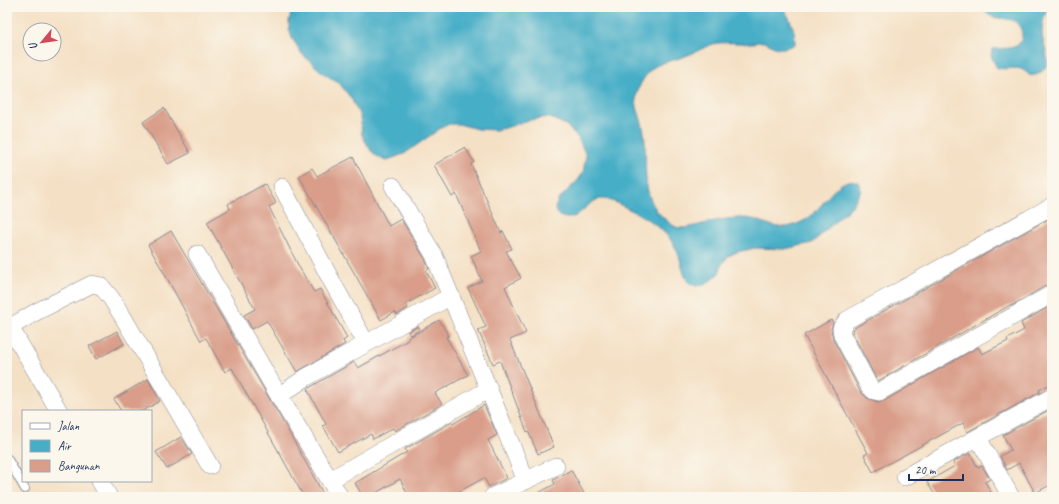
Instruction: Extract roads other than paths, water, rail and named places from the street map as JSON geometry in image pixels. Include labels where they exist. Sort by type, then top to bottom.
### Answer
[{"type":"street","points":[[393,186],[434,255],[526,481]]},
{"type":"street","points":[[282,187],[366,343]]},
{"type":"street","points":[[1052,206],[847,320],[841,328],[842,335],[869,386],[874,391],[878,392],[1052,294]]},
{"type":"street","points":[[197,254],[279,396],[340,497]]},
{"type":"street","points":[[58,410],[8,328],[92,284],[101,286],[111,298],[210,466]]},
{"type":"street","points":[[279,396],[305,378],[451,296]]},
{"type":"street","points":[[330,480],[489,389]]},
{"type":"street","points":[[905,477],[1052,397]]},
{"type":"street","points":[[978,438],[1011,497]]},
{"type":"street","points":[[492,497],[556,466]]},
{"type":"street","points":[[101,482],[109,497]]},
{"type":"lane","points":[[7,458],[25,489]]},
{"type":"water","points":[[296,7],[783,7],[793,29],[795,44],[781,48],[772,46],[766,42],[713,44],[684,57],[658,65],[654,67],[645,77],[637,92],[636,101],[645,139],[647,189],[651,200],[666,220],[673,226],[680,228],[725,219],[741,218],[759,221],[772,226],[787,227],[807,219],[843,183],[851,181],[858,182],[861,190],[852,206],[812,243],[785,249],[755,248],[737,252],[728,256],[722,264],[719,273],[713,279],[705,284],[696,286],[688,282],[679,256],[671,240],[665,233],[652,222],[629,209],[611,201],[600,199],[595,200],[573,217],[567,218],[559,216],[555,208],[558,200],[583,173],[586,155],[578,138],[566,125],[548,117],[530,120],[495,130],[477,129],[459,124],[449,124],[404,154],[387,160],[378,157],[371,151],[362,135],[360,116],[351,98],[339,83],[323,73],[302,54],[292,38],[289,29],[289,20],[292,11]]},
{"type":"water","points":[[983,7],[1048,7],[1042,28],[1042,36],[1047,58],[1045,68],[1038,74],[1029,75],[1019,68],[997,68],[991,56],[992,49],[1015,47],[1021,41],[1022,32],[1020,26],[1016,22],[993,17],[986,12]]}]
